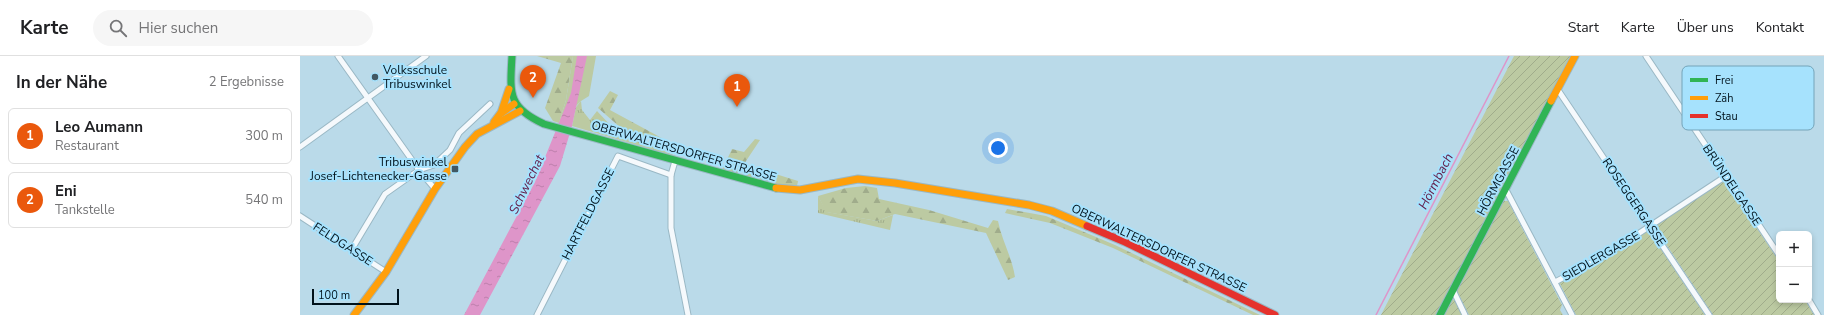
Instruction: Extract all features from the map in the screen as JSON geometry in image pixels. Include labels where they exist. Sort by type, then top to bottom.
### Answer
[{"type":"street","points":[[338,56],[419,170],[435,189]]},
{"type":"street","points":[[300,146],[426,56]]},
{"type":"street","points":[[500,114],[510,85],[512,56]]},
{"type":"street","name":"HÖRMGASSE","points":[[1440,315],[1575,56]]},
{"type":"street","name":"BRÜNDELGASSE","points":[[1646,56],[1682,110]]},
{"type":"street","points":[[491,125],[500,114],[514,104],[510,85]]},
{"type":"street","name":"ROSEGGERGASSE","points":[[1558,90],[1709,315]]},
{"type":"street","points":[[352,249],[385,194],[419,170],[434,165],[450,150],[459,133],[490,104]]},
{"type":"street","name":"OBERWALTERSDORFER STRASSE","points":[[514,104],[531,118],[547,125],[778,189],[800,190],[858,178],[1029,205],[1052,211],[1126,242],[1275,315]]},
{"type":"street","points":[[354,315],[386,272],[435,189],[465,147],[477,134],[520,110]]},
{"type":"street","name":"BRÜNDELGASSE","points":[[1695,130],[1776,251]]},
{"type":"street","name":"HARTFELDGASSE","points":[[537,315],[618,156],[670,175]]},
{"type":"street","points":[[675,161],[670,175],[671,228],[688,315]]},
{"type":"street","name":"SIEDLERGASSE","points":[[1555,282],[1606,255],[1726,176]]},
{"type":"street","points":[[1506,190],[1572,315]]},
{"type":"street","name":"FELDGASSE","points":[[301,218],[386,272]]},
{"type":"street","points":[[1453,290],[1465,315]]},
{"type":"street","points":[[1811,303],[1818,315]]},
{"type":"green space","points":[[537,56],[573,56],[566,100],[559,123],[553,121],[545,108],[561,63]]},
{"type":"green space","points":[[573,56],[596,56],[589,96],[581,101],[559,123],[566,100]]},
{"type":"green space","points":[[1514,56],[1570,56],[1437,315],[1381,315]]},
{"type":"green space","points":[[610,91],[618,95],[610,110],[682,149],[680,151],[621,128],[598,108]]},
{"type":"green space","points":[[581,101],[582,110],[590,120],[597,111],[614,129],[678,157],[572,126],[576,107]]},
{"type":"green space","points":[[755,139],[760,140],[738,173],[722,170],[732,149],[744,152]]},
{"type":"green space","points":[[750,166],[798,181],[797,186],[778,185],[745,177]]},
{"type":"green space","points":[[1722,180],[1725,181],[1776,257],[1776,303],[1807,303],[1814,315],[1713,315],[1656,229],[1658,224]]},
{"type":"green space","points":[[865,186],[877,188],[879,199],[929,210],[988,228],[993,220],[998,221],[1015,277],[1008,280],[986,233],[895,214],[877,221],[826,212],[818,196],[846,188]]},
{"type":"green space","points":[[818,196],[827,212],[877,221],[893,215],[890,230],[818,213]]},
{"type":"green space","points":[[1503,201],[1508,201],[1562,305],[1560,310],[1563,315],[1469,315],[1457,291]]},
{"type":"green space","points":[[1007,209],[1046,216],[1115,245],[1260,315],[1253,315],[1113,248],[1050,223],[1005,213]]},
{"type":"green space","points":[[1644,232],[1651,234],[1705,315],[1576,315],[1559,282],[1608,257]]},
{"type":"green space","points":[[1452,299],[1456,301],[1462,315],[1444,315]]},
{"type":"water","points":[[577,56],[587,56],[572,126],[560,166],[480,315],[464,315],[535,182],[571,93]]},
{"type":"waterway","name":"Hörmbach","points":[[1376,315],[1509,56]]},
{"type":"traffic: fast","points":[[512,56],[511,89],[513,98],[517,105],[532,118],[544,124],[776,188]]},
{"type":"traffic: fast","points":[[1440,315],[1551,101]]},
{"type":"traffic: slow","points":[[1551,101],[1575,56]]},
{"type":"traffic: slow","points":[[501,113],[509,89]]},
{"type":"traffic: slow","points":[[494,122],[500,114],[514,104]]},
{"type":"traffic: slow","points":[[354,315],[386,272],[435,189],[465,147],[477,134],[520,111]]},
{"type":"traffic: slow","points":[[776,188],[800,190],[858,179],[895,183],[1029,205],[1052,211],[1087,226]]},
{"type":"traffic: jam","points":[[1087,226],[1125,242],[1275,315]]},
{"type":"place","name":"Volksschule Tribuswinkel","points":[[375,77]]},
{"type":"place","name":"Eni","points":[[533,98]]},
{"type":"place","name":"Leo Aumann","points":[[737,107]]},
{"type":"place","name":"Tribuswinkel Josef-Lichtenecker-Gasse","points":[[455,169]]},
{"type":"water label","name":"Schwechat","points":[[526,184]]}]
